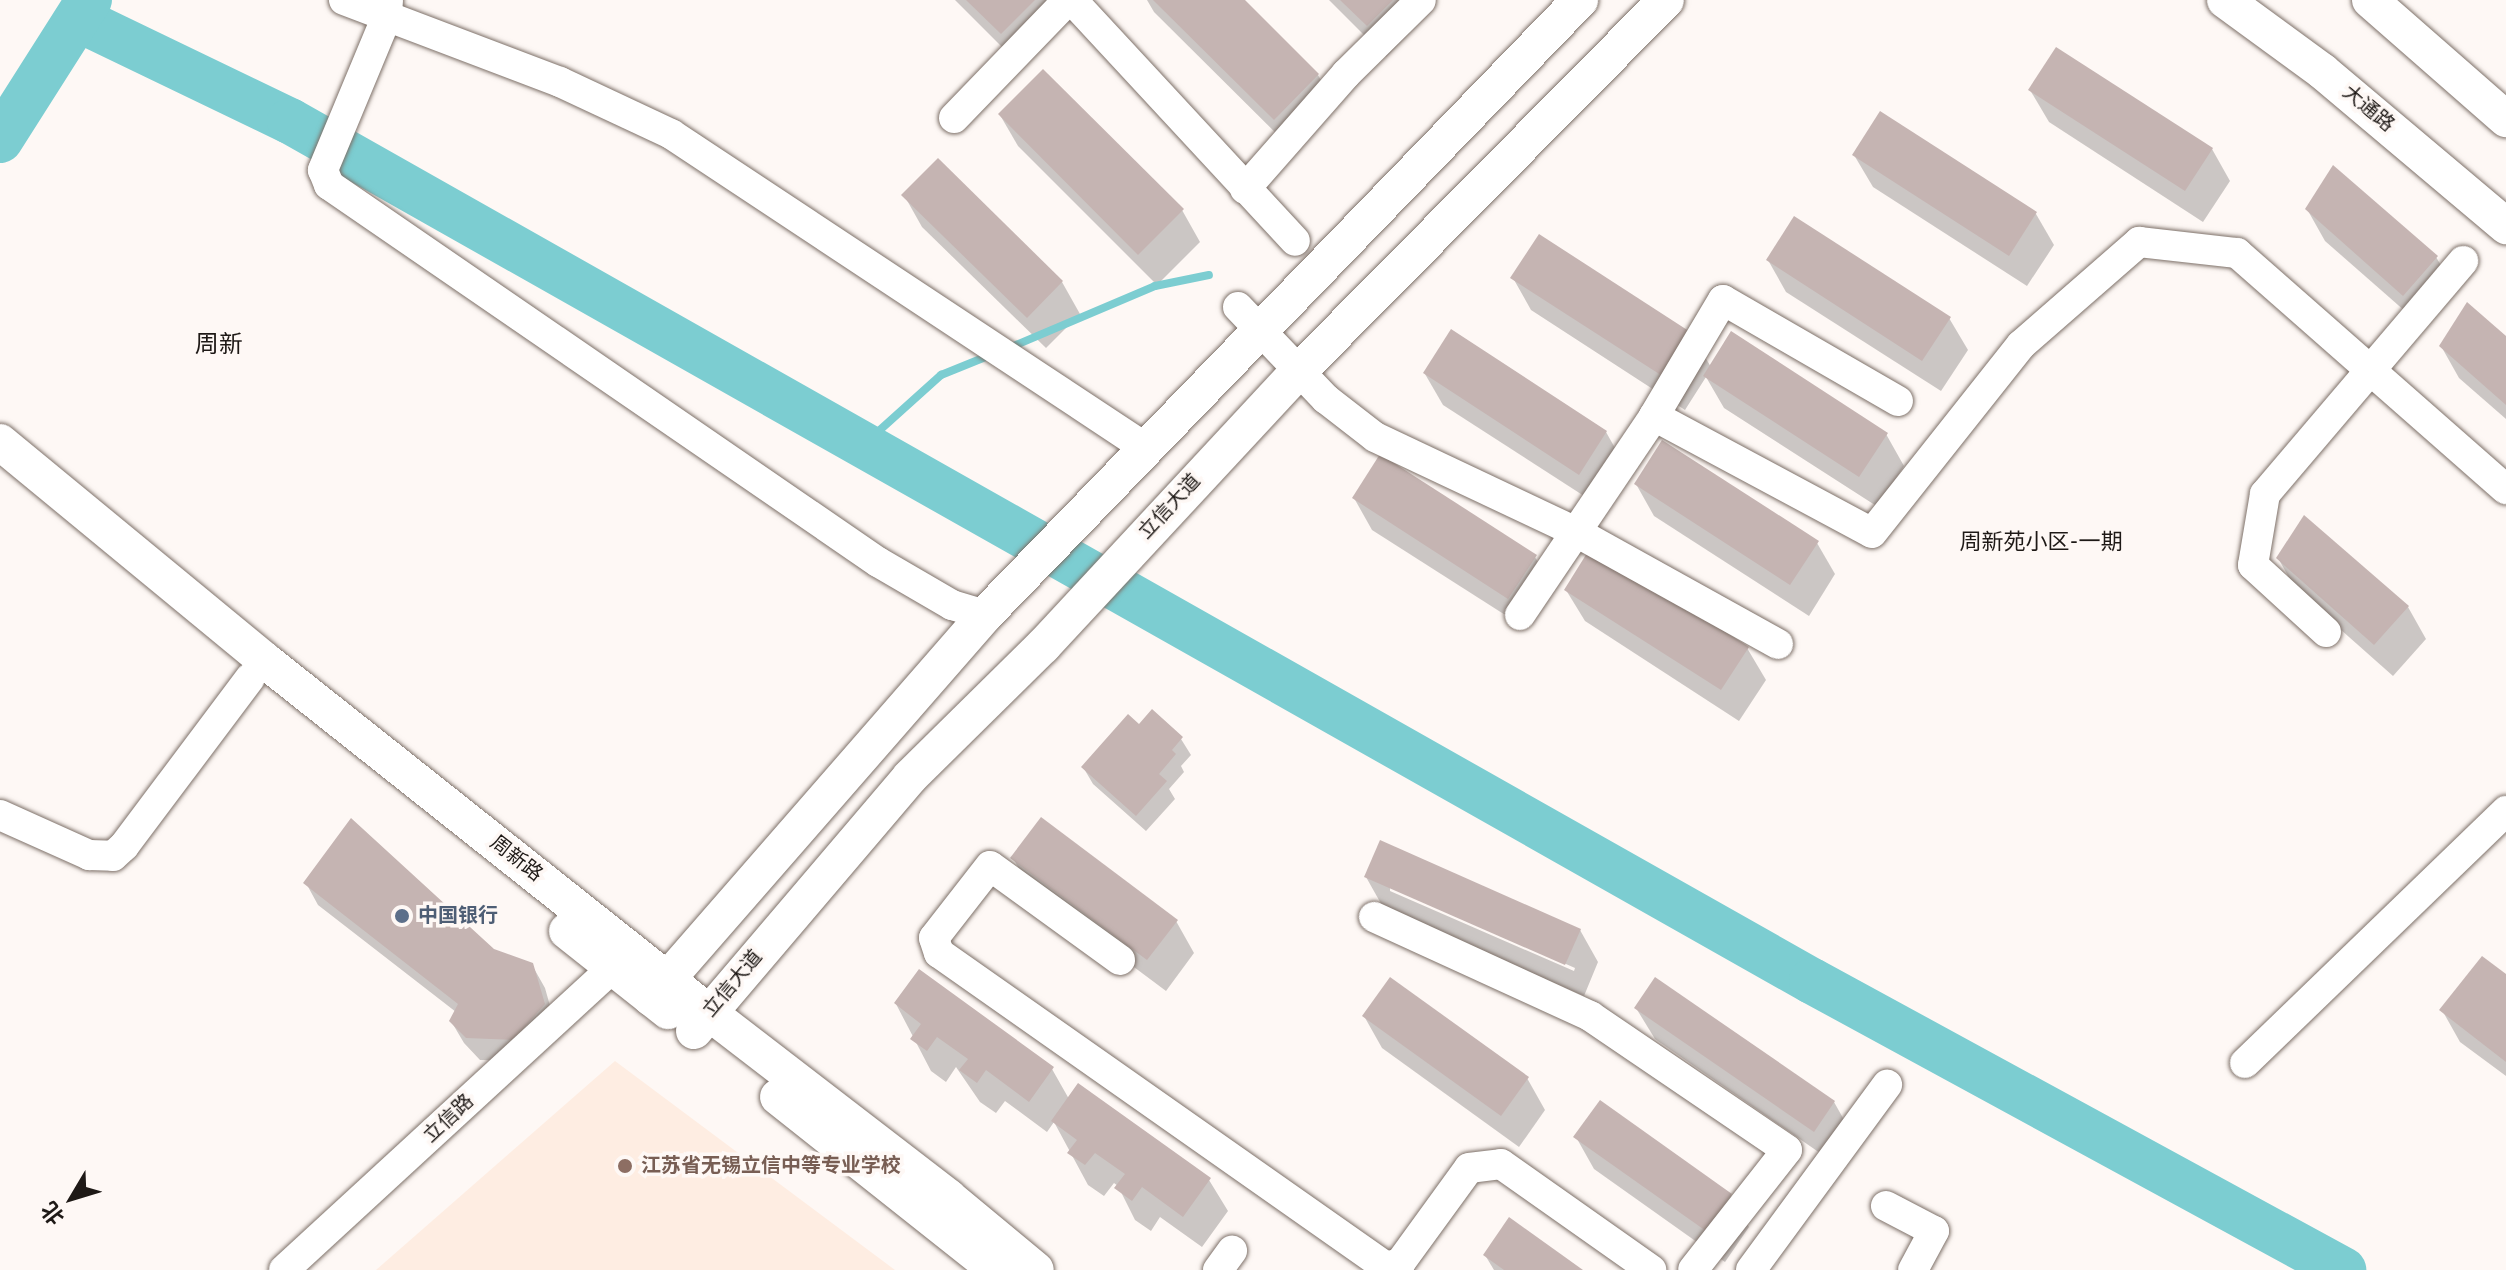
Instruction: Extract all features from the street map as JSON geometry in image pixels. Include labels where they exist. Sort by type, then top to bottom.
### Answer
[{"type":"street","points":[[344,0],[388,8],[671,134],[984,338],[1144,447]]},
{"type":"street","points":[[954,118],[1070,0],[1295,241]]},
{"type":"street","points":[[1245,189],[1346,74],[1421,0]]},
{"type":"street","points":[[660,989],[985,615],[1144,447],[1248,319],[1580,0]]},
{"type":"street","name":"立信大道","points":[[701,1022],[910,777],[1043,646],[1298,372],[1666,0]]},
{"type":"street","name":"大通路","points":[[2225,0],[2322,71],[2506,226]]},
{"type":"street","points":[[2370,0],[2506,119]]},
{"type":"street","points":[[388,8],[349,113],[323,170],[329,185],[878,562],[952,605],[985,615]]},
{"type":"street","points":[[1654,416],[1872,533],[2021,345],[2139,242],[2237,253],[2506,489]]},
{"type":"street","points":[[2326,632],[2253,565],[2265,494],[2372,372],[2463,261]]},
{"type":"street","points":[[1520,615],[1654,416],[1723,300],[1898,401]]},
{"type":"street","points":[[1248,319],[1298,372],[1375,437],[1576,532],[1778,644]]},
{"type":"street","name":"周新路","points":[[0,442],[996,1270]]},
{"type":"street","name":"周新路","points":[[0,470],[250,678],[613,967],[660,989]]},
{"type":"street","points":[[0,815],[89,855],[113,856],[124,846],[250,678]]},
{"type":"street","points":[[2245,1063],[2506,811]]},
{"type":"street","points":[[1120,960],[990,866],[934,938],[939,953],[1386,1267],[1400,1263],[1469,1168],[1501,1164],[1651,1270]]},
{"type":"street","points":[[1374,917],[1590,1016],[1787,1150],[1693,1270]]},
{"type":"street","name":"立信路","points":[[284,1270],[613,967]]},
{"type":"street","name":"周新路","points":[[701,1022],[948,1197],[1036,1270]]},
{"type":"street","points":[[1761,1267],[1887,1085]]},
{"type":"street","points":[[1886,1206],[1934,1231],[1913,1270]]},
{"type":"shaded area","name":"江苏省无锡立信中等专业学校","points":[[615,1061],[895,1270],[376,1270]]},
{"type":"building","points":[[966,0],[1035,0],[1001,34]]},
{"type":"building","points":[[1153,0],[1245,0],[1319,74],[1274,120]]},
{"type":"building","points":[[1340,0],[1393,0],[1367,26]]},
{"type":"building","points":[[2056,47],[2213,148],[2185,191],[2028,90]]},
{"type":"building","points":[[1043,69],[1184,209],[1138,255],[998,114]]},
{"type":"building","points":[[1880,111],[2037,212],[2009,256],[1852,155]]},
{"type":"building","points":[[938,158],[1063,281],[1027,318],[901,195]]},
{"type":"building","points":[[2333,165],[2438,256],[2403,296],[2305,209]]},
{"type":"building","points":[[1794,216],[1951,317],[1922,361],[1766,260]]},
{"type":"building","points":[[1539,234],[1695,335],[1667,379],[1510,278]]},
{"type":"building","points":[[2467,302],[2506,336],[2506,405],[2439,346]]},
{"type":"building","points":[[1451,329],[1607,431],[1579,475],[1423,373]]},
{"type":"building","points":[[1731,331],[1888,433],[1859,477],[1703,376]]},
{"type":"building","points":[[1662,440],[1819,541],[1790,585],[1634,484]]},
{"type":"building","points":[[1380,454],[1537,555],[1508,599],[1352,498]]},
{"type":"building","points":[[2304,515],[2409,606],[2374,645],[2276,558]]},
{"type":"building","points":[[1592,545],[1749,647],[1721,690],[1564,590]]},
{"type":"building","points":[[1152,709],[1183,737],[1172,750],[1176,754],[1159,774],[1167,781],[1136,816],[1081,767],[1128,714],[1139,724]]},
{"type":"building","points":[[1041,817],[1178,920],[1147,960],[1010,858]]},
{"type":"building","name":"中国银行","points":[[351,818],[494,949],[533,963],[545,1004],[513,1040],[466,1038],[449,1021],[458,1004],[303,883]]},
{"type":"building","points":[[1380,840],[1581,929],[1565,965],[1364,877]]},
{"type":"building","points":[[2482,956],[2506,974],[2506,1062],[2439,1010]]},
{"type":"building","points":[[919,969],[1054,1067],[1029,1102],[986,1070],[977,1083],[959,1070],[968,1059],[937,1037],[927,1051],[910,1039],[921,1024],[894,1003]]},
{"type":"building","points":[[1390,977],[1529,1077],[1501,1116],[1362,1016]]},
{"type":"building","points":[[1655,977],[1835,1101],[1814,1132],[1634,1008]]},
{"type":"building","points":[[1078,1083],[1211,1178],[1183,1217],[1142,1187],[1132,1201],[1114,1188],[1125,1174],[1095,1153],[1085,1165],[1067,1153],[1077,1140],[1051,1121]]},
{"type":"building","points":[[1600,1100],[1732,1194],[1706,1231],[1573,1137]]},
{"type":"building","points":[[1509,1217],[1583,1270],[1504,1270],[1483,1255]]},
{"type":"waterway","points":[[0,140],[89,0]]},
{"type":"waterway","points":[[78,19],[290,121],[1812,981],[2343,1270]]},
{"type":"waterway","points":[[1009,348],[1155,286],[1209,275]]},
{"type":"waterway","points":[[861,447],[941,375],[993,354]]},
{"type":"place","name":"中国银行","points":[[402,916]]},
{"type":"place","name":"江苏省无锡立信中等专业学校","points":[[625,1166]]},
{"type":"district","name":"周新","points":[[219,345]]},
{"type":"district","name":"周新苑小区-一期","points":[[2041,543]]}]
